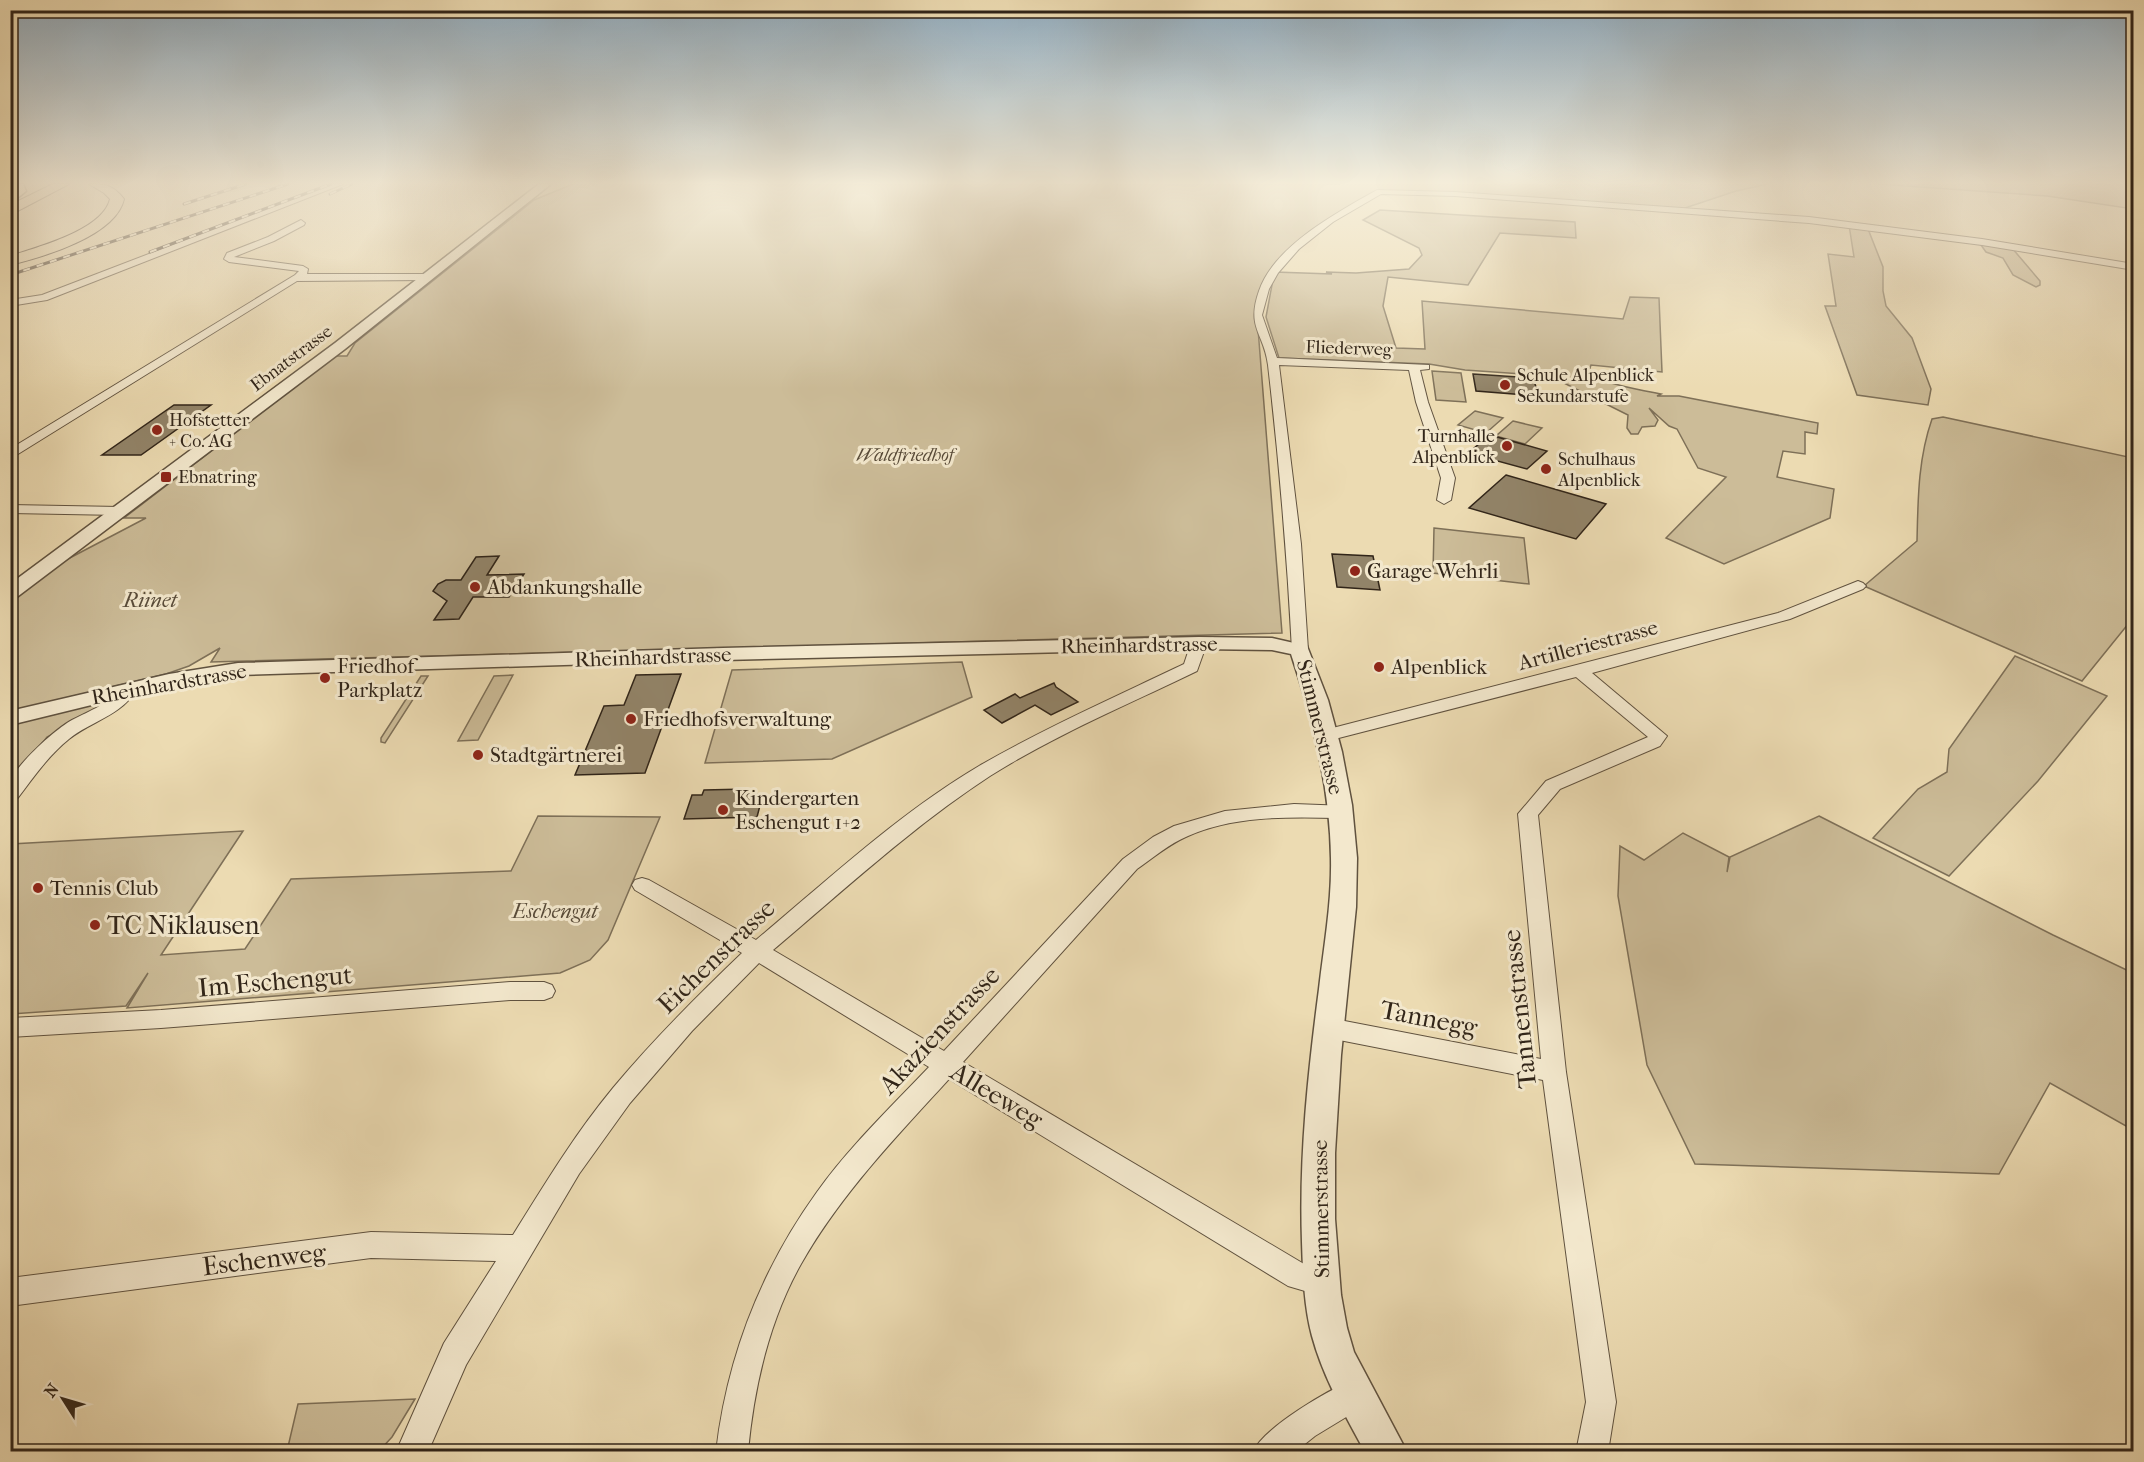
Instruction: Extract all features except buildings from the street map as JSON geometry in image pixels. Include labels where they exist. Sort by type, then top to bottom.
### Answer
[{"type":"highway","points":[[10,261],[34,252]]},
{"type":"street","points":[[10,303],[44,298],[162,252]]},
{"type":"street","points":[[237,252],[230,255],[229,259],[296,268],[300,275]]},
{"type":"street","name":"Ebnatstrasse","points":[[10,593],[120,512],[458,252]]},
{"type":"street","name":"Stimmerstrasse","points":[[1292,252],[1264,289],[1257,315],[1273,361],[1294,544],[1300,650],[1326,735],[1340,811],[1344,858],[1342,908],[1319,1128],[1318,1217],[1322,1282],[1330,1336],[1355,1394],[1387,1452]]},
{"type":"street","name":"Stimmerstrasse","points":[[2044,252],[2133,267]]},
{"type":"street","points":[[10,455],[300,275],[427,277]]},
{"type":"street","name":"Fliederweg","points":[[1273,361],[1419,367],[1422,402],[1448,478],[1444,500]]},
{"type":"street","points":[[10,509],[120,512]]},
{"type":"street","name":"Artilleriestrasse","points":[[1326,735],[1784,616],[1858,586]]},
{"type":"street","name":"Rheinhardstrasse","points":[[10,718],[127,690],[238,669],[723,654],[1199,643],[1272,644],[1300,650]]},
{"type":"street","name":"Eichenstrasse","points":[[412,1452],[455,1354],[570,1166],[621,1096],[684,1024],[757,951],[916,818],[986,771],[1040,741],[1191,667],[1199,643]]},
{"type":"street","name":"Tannenstrasse","points":[[1579,671],[1658,736],[1654,742],[1553,785],[1528,814],[1554,1071],[1601,1402],[1592,1452]]},
{"type":"street","points":[[10,795],[47,746],[72,727],[114,705],[127,690]]},
{"type":"street","name":"Akazienstrasse","points":[[732,1452],[737,1405],[757,1331],[790,1256],[827,1199],[1130,864],[1160,842],[1196,825],[1235,815],[1295,810],[1340,811]]},
{"type":"street","name":"Alleeweg","points":[[642,885],[757,951],[1298,1276],[1322,1282]]},
{"type":"street","name":"Im Eschengut","points":[[10,1028],[162,1019],[510,991],[544,991]]},
{"type":"street","name":"Tannegg","points":[[1329,1028],[1554,1071]]},
{"type":"street","name":"Eschenweg","points":[[10,1292],[371,1245],[519,1248]]},
{"type":"street","points":[[1269,1452],[1304,1425],[1355,1394]]},
{"type":"green space","name":"Waldfriedhof","points":[[469,252],[1292,252],[1275,272],[1332,274],[1326,272],[1356,273],[1409,269],[1422,255],[1421,252],[1488,252],[1468,285],[1388,277],[1383,306],[1396,348],[1425,349],[1422,301],[1623,319],[1630,297],[1659,298],[1662,372],[1591,365],[1588,374],[1614,384],[1661,394],[1657,396],[1679,396],[1818,423],[1817,434],[1805,432],[1805,454],[1783,451],[1777,477],[1834,489],[1830,518],[1724,564],[1666,538],[1726,477],[1698,468],[1677,429],[1669,426],[1649,408],[1658,420],[1655,426],[1642,427],[1638,434],[1631,434],[1627,428],[1628,415],[1550,376],[1465,370],[1429,364],[1279,358],[1266,317],[1274,274],[1257,316],[1282,633],[211,662],[220,648],[189,666],[166,674],[11,711],[11,601],[64,561],[146,518],[124,518],[335,356],[347,356],[355,343]]},
{"type":"green space","points":[[1853,252],[1877,252],[1883,267],[1883,291],[1886,306],[1912,338],[1931,389],[1928,405],[1857,395],[1825,306],[1836,306],[1828,254],[1854,257]]},
{"type":"green space","points":[[1987,252],[2016,252],[2040,281],[2040,285],[2036,287],[2013,275],[2003,258]]},
{"type":"green space","points":[[1432,371],[1461,373],[1466,402],[1436,400]]},
{"type":"green space","points":[[1475,411],[1503,418],[1486,433],[1458,425]]},
{"type":"green space","points":[[1943,417],[2133,458],[2133,618],[2082,681],[1864,586],[1917,541],[1920,479],[1927,434],[1932,419]]},
{"type":"green space","points":[[1513,421],[1542,428],[1525,444],[1496,436]]},
{"type":"green space","points":[[1434,528],[1524,538],[1529,584],[1433,573]]},
{"type":"green space","points":[[2015,656],[2107,696],[2038,781],[1949,876],[1873,838],[1918,789],[1947,772],[1949,749]]},
{"type":"green space","points":[[962,662],[972,697],[832,759],[705,763],[732,670]]},
{"type":"green space","points":[[513,675],[478,740],[458,741],[494,676]]},
{"type":"green space","points":[[421,676],[428,676],[385,743],[381,742],[381,738]]},
{"type":"green space","points":[[109,701],[109,704],[47,737],[11,783],[11,723]]},
{"type":"green space","name":"Eschengut","points":[[538,816],[660,817],[608,940],[590,960],[560,973],[127,1008],[148,973],[126,1006],[11,1014],[11,844],[243,831],[161,955],[245,949],[291,879],[511,871]]},
{"type":"green space","points":[[1819,816],[2133,973],[2133,1130],[2050,1083],[1999,1174],[1695,1164],[1647,1065],[1618,896],[1620,846],[1644,860],[1683,833],[1729,857],[1727,872],[1730,857]]},
{"type":"green space","points":[[415,1399],[392,1437],[379,1451],[287,1451],[298,1404]]},
{"type":"railway","points":[[10,275],[80,252]]},
{"type":"place","name":"Schule Alpenblick Sekundarstufe","points":[[1505,385]]},
{"type":"place","name":"Hofstetter + Co. AG","points":[[157,430]]},
{"type":"place","name":"Turnhalle Alpenblick","points":[[1507,446]]},
{"type":"place","name":"Schulhaus Alpenblick","points":[[1546,469]]},
{"type":"place","name":"Ebnatring","points":[[166,477]]},
{"type":"place","name":"Garage Wehrli","points":[[1355,571]]},
{"type":"place","name":"Abdankungshalle","points":[[475,587]]},
{"type":"place","name":"Alpenblick","points":[[1379,667]]},
{"type":"place","name":"Friedhof Parkplatz","points":[[325,678]]},
{"type":"place","name":"Friedhofsverwaltung","points":[[631,719]]},
{"type":"place","name":"Stadtgärtnerei","points":[[478,755]]},
{"type":"place","name":"Kindergarten Eschengut 1+2","points":[[723,810]]},
{"type":"place","name":"Tennis Club","points":[[38,888]]},
{"type":"place","name":"TC Niklausen","points":[[95,925]]},
{"type":"park label","name":"Riinet","points":[[150,600]]}]
